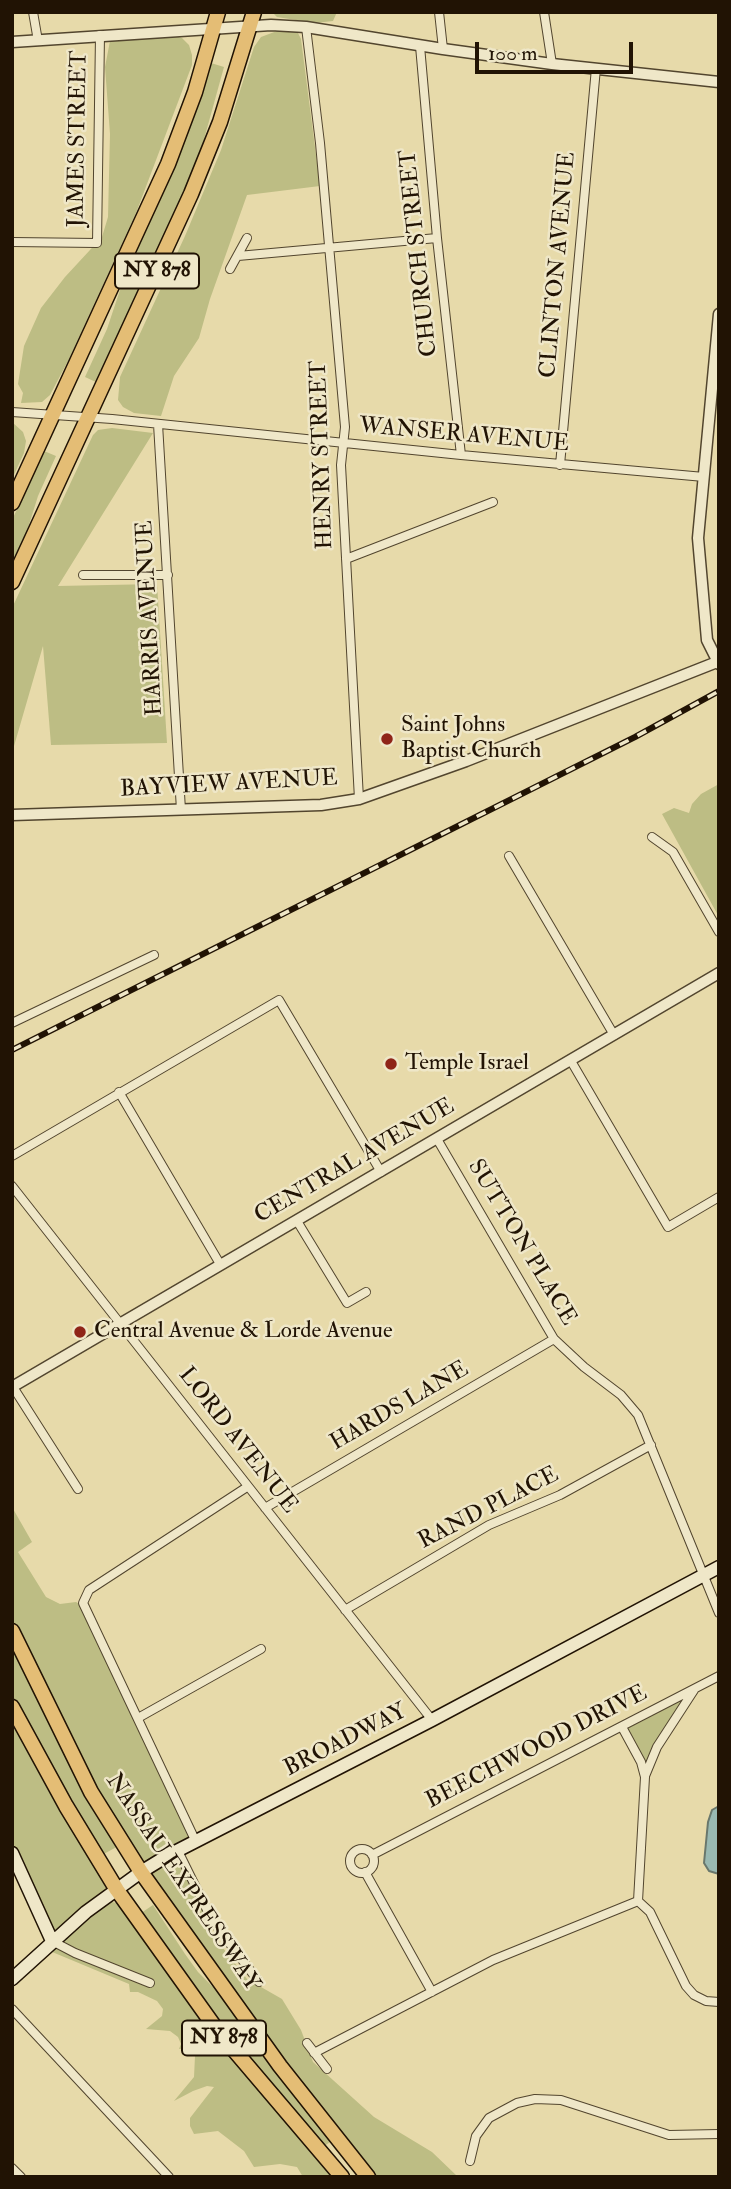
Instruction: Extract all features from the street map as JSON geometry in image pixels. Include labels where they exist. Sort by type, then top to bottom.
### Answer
[{"type":"highway","name":"NY 878","points":[[12,503],[168,164],[195,92],[218,12]]},
{"type":"highway","name":"NY 878","points":[[12,582],[202,169],[220,122],[252,19]]},
{"type":"highway","name":"NASSAU EXPRESSWAY","points":[[12,1630],[91,1792],[141,1872],[280,2066],[368,2177]]},
{"type":"highway","name":"NY 878","points":[[12,1707],[66,1807],[117,1890],[217,2030],[342,2177]]},
{"type":"main road","name":"BROADWAY","points":[[12,1979],[52,1941],[141,1872],[719,1567]]},
{"type":"main road","points":[[12,1853],[52,1941]]},
{"type":"street","points":[[33,12],[38,41]]},
{"type":"street","points":[[439,12],[443,49]]},
{"type":"street","points":[[544,12],[552,64]]},
{"type":"street","points":[[12,42],[214,28],[252,19],[552,64],[719,82]]},
{"type":"street","name":"HENRY STREET","points":[[306,27],[320,143],[345,427],[341,465],[359,799]]},
{"type":"street","name":"JAMES STREET","points":[[12,242],[97,243],[100,36]]},
{"type":"street","name":"CHURCH STREET","points":[[420,46],[437,238],[461,455]]},
{"type":"street","name":"CLINTON AVENUE","points":[[560,465],[596,68]]},
{"type":"street","points":[[238,256],[437,238]]},
{"type":"street","points":[[230,269],[247,239]]},
{"type":"street","points":[[718,663],[707,640],[698,538],[716,387],[719,314]]},
{"type":"street","name":"WANSER AVENUE","points":[[12,412],[89,417],[342,444],[704,477]]},
{"type":"street","name":"HARRIS AVENUE","points":[[158,424],[181,810]]},
{"type":"street","points":[[346,559],[493,502]]},
{"type":"street","points":[[83,575],[167,575]]},
{"type":"street","name":"BAYVIEW AVENUE","points":[[12,815],[321,805],[359,799],[466,761],[718,663]]},
{"type":"street","points":[[652,837],[673,852],[719,932]]},
{"type":"street","points":[[509,856],[614,1035]]},
{"type":"street","points":[[12,1023],[154,955]]},
{"type":"street","name":"CENTRAL AVENUE","points":[[12,1387],[719,973]]},
{"type":"street","points":[[12,1156],[279,1000],[380,1172]]},
{"type":"street","points":[[571,1061],[668,1227],[719,1198]]},
{"type":"street","points":[[119,1092],[220,1264]]},
{"type":"street","name":"SUTTON PLACE","points":[[437,1139],[554,1339],[631,1405],[644,1426],[719,1612]]},
{"type":"street","name":"LORD AVENUE","points":[[12,1186],[432,1720]]},
{"type":"street","points":[[297,1221],[346,1303],[366,1292]]},
{"type":"street","name":"HARDS LANE","points":[[265,1508],[554,1339]]},
{"type":"street","points":[[12,1387],[78,1489]]},
{"type":"street","name":"RAND PLACE","points":[[345,1610],[489,1525],[560,1495],[652,1445]]},
{"type":"street","points":[[196,1842],[83,1603],[84,1596],[89,1590],[247,1487]]},
{"type":"street","points":[[138,1718],[261,1649]]},
{"type":"street","name":"BEECHWOOD DRIVE","points":[[372,1855],[719,1676]]},
{"type":"street","points":[[638,1901],[645,1777],[657,1746],[696,1688]]},
{"type":"street","points":[[622,1727],[641,1762],[645,1777]]},
{"type":"street","points":[[362,1849],[372,1855],[373,1866],[365,1872],[357,1871],[351,1866],[352,1854],[362,1849]]},
{"type":"street","points":[[178,1851],[212,1920],[259,1982]]},
{"type":"street","points":[[365,1872],[432,1992]]},
{"type":"street","points":[[314,2053],[505,1955],[638,1901]]},
{"type":"street","points":[[638,1901],[650,1912],[686,1986],[694,1995],[706,2001],[719,2002]]},
{"type":"street","points":[[52,1941],[149,1983]]},
{"type":"street","points":[[12,2009],[169,2177]]},
{"type":"street","points":[[307,2043],[327,2069]]},
{"type":"street","points":[[470,2161],[476,2136],[489,2118],[517,2103],[535,2099],[561,2100],[669,2135],[719,2134]]},
{"type":"street","points":[[12,2168],[21,2177]]},
{"type":"green space","points":[[272,12],[337,12],[333,21],[315,23],[277,17]]},
{"type":"green space","points":[[277,31],[298,33],[301,39],[320,186],[247,195],[199,338],[174,376],[161,416],[134,413],[123,407],[118,400],[120,377],[221,150],[254,47],[261,37]]},
{"type":"green space","points":[[172,35],[182,38],[189,45],[192,65],[136,213],[50,395],[42,402],[21,403],[23,393],[18,384],[24,346],[41,308],[102,237],[108,217],[110,134],[105,67],[110,41]]},
{"type":"green space","points":[[211,63],[224,67],[198,161],[164,243],[98,383],[85,377],[177,156]]},
{"type":"green space","points":[[12,422],[23,432],[26,441],[24,453],[12,479]]},
{"type":"green space","points":[[112,428],[153,433],[58,586],[157,584],[167,743],[51,745],[43,646],[12,753],[12,608],[93,435],[98,430]]},
{"type":"green space","points":[[44,451],[56,456],[12,563],[12,520]]},
{"type":"green space","points":[[719,784],[719,917],[662,814],[674,808],[689,813],[692,804],[701,794]]},
{"type":"green space","points":[[12,1507],[32,1542],[18,1552],[46,1597],[60,1604],[76,1602],[81,1605],[191,1840],[147,1863],[142,1863],[93,1791],[12,1623]]},
{"type":"green space","points":[[12,1634],[122,1844],[102,1855],[36,1746],[12,1699]]},
{"type":"green space","points":[[696,1688],[657,1747],[645,1777],[622,1727]]},
{"type":"green space","points":[[12,1712],[107,1885],[107,1892],[53,1935],[12,1849]]},
{"type":"green space","points":[[178,1855],[213,1935],[247,1979],[282,1999],[301,2030],[313,2062],[374,2117],[432,2152],[456,2175],[467,2177],[369,2177],[144,1873]]},
{"type":"green space","points":[[106,1901],[123,1904],[340,2177],[303,2177],[297,2167],[280,2164],[254,2167],[244,2151],[218,2131],[194,2134],[190,2118],[214,2087],[207,2086],[174,2101],[194,2077],[195,2056],[188,2048],[179,2049],[181,2044],[178,2037],[170,2031],[146,2029],[162,2016],[163,2009],[157,2001],[138,1992],[130,1992],[129,1984],[45,1949]]},
{"type":"green space","points":[[153,1905],[198,1972],[230,2004],[330,2142],[323,2147],[217,2026],[138,1915]]},
{"type":"water","points":[[719,1806],[719,1874],[709,1871],[704,1863],[708,1822],[712,1810]]},
{"type":"railway","points":[[12,1050],[635,737],[719,691]]},
{"type":"place","name":"Saint Johns Baptist Church","points":[[387,739]]},
{"type":"place","name":"Temple Israel","points":[[391,1064]]},
{"type":"place","name":"Central Avenue & Lorde Avenue","points":[[80,1332]]}]
